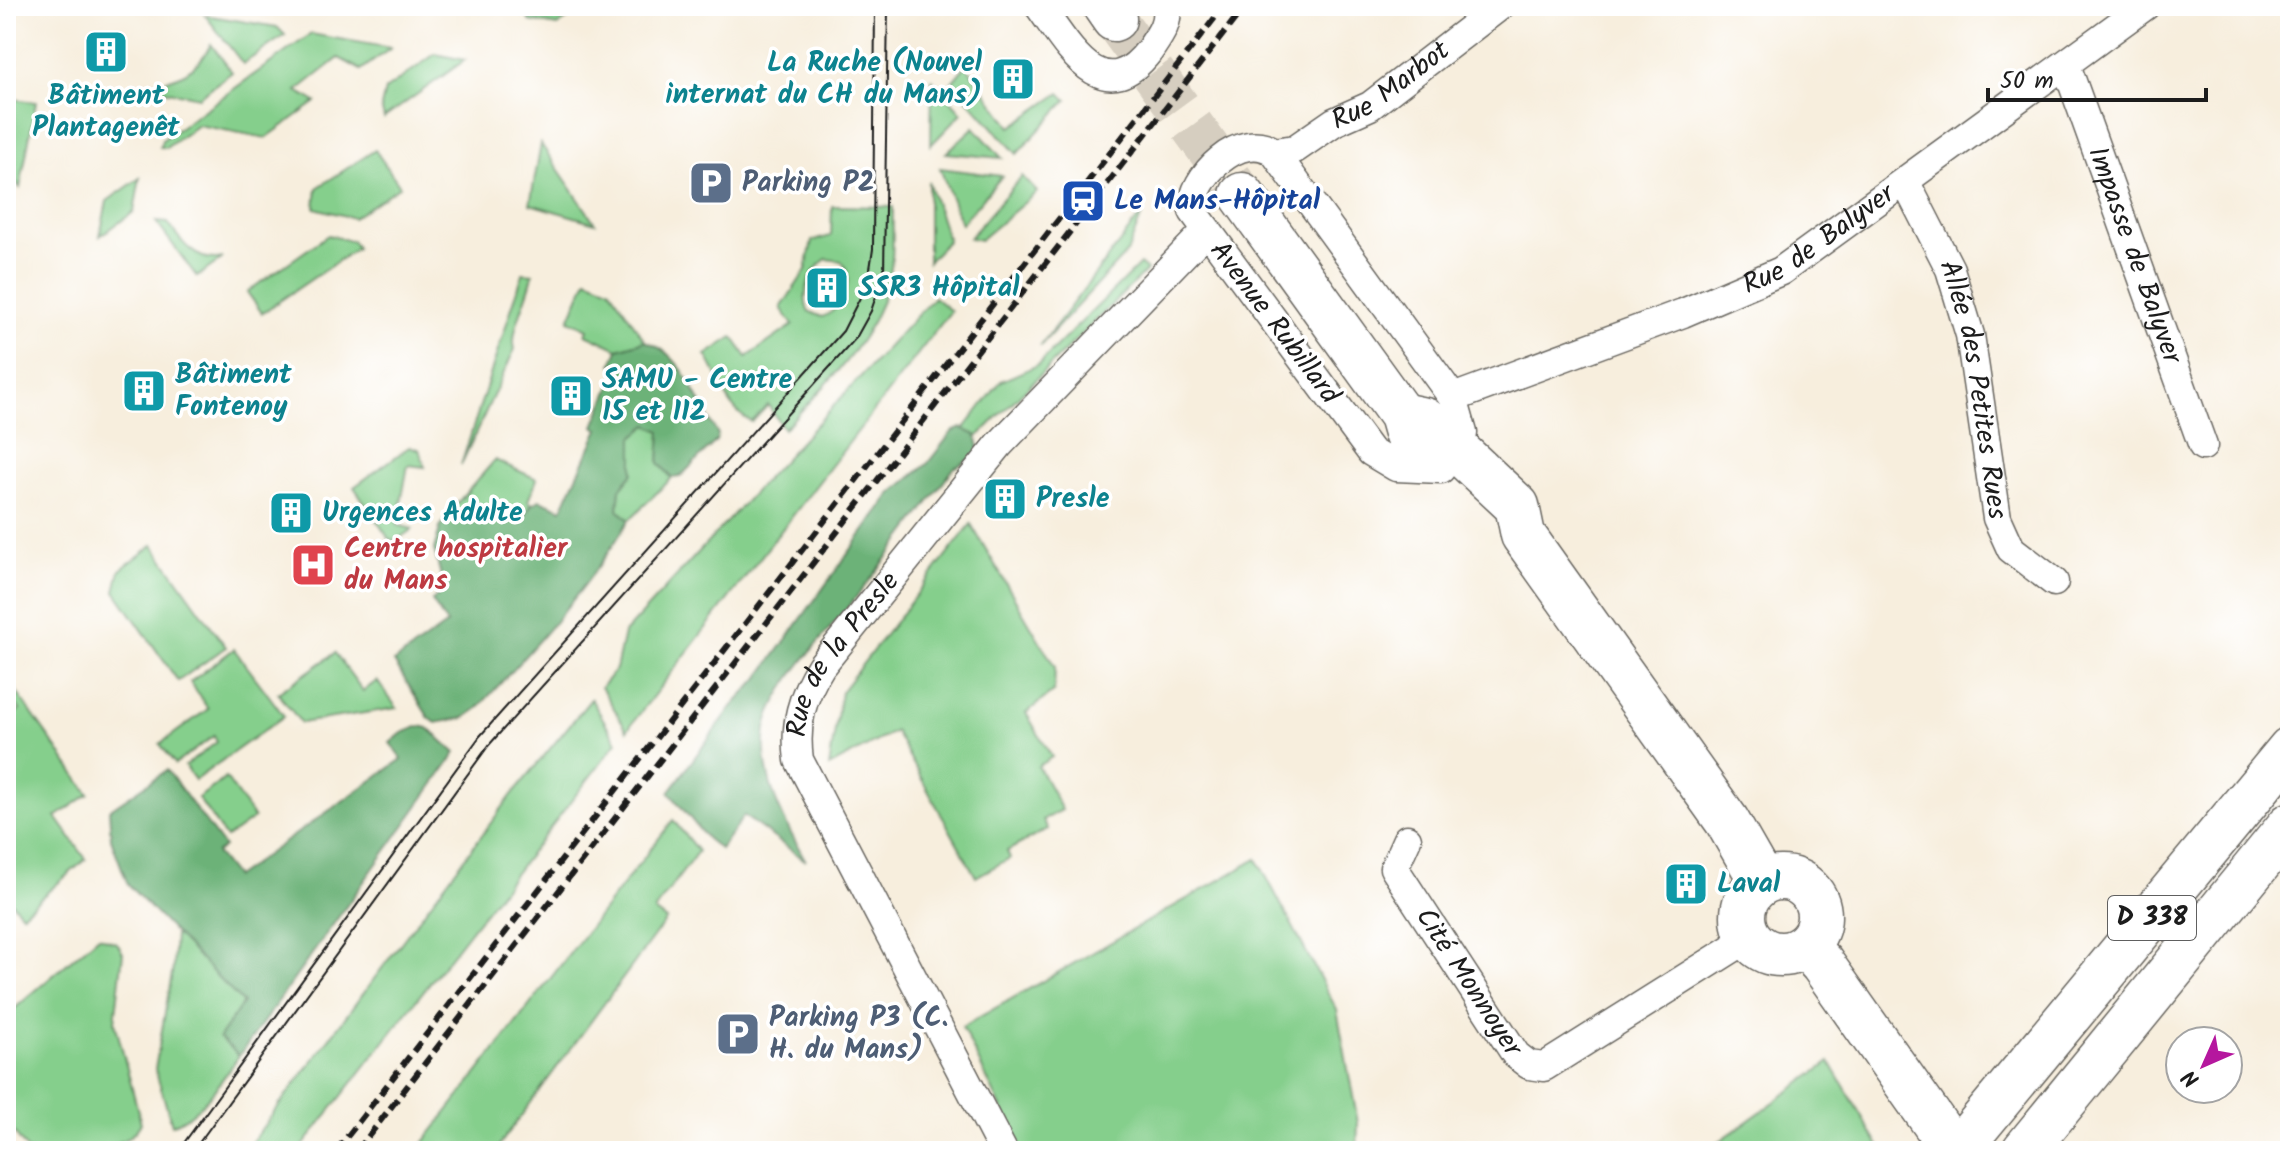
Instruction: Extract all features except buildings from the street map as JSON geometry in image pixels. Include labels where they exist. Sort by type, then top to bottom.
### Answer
[{"type":"main road","name":"Avenue Rubillard","points":[[1242,195],[1401,415],[1407,436],[1450,461],[1502,530],[1523,535],[1727,821],[1762,882]]},
{"type":"main road","name":"D 338","points":[[1956,1151],[2290,749]]},
{"type":"main road","name":"D 338","points":[[2024,1151],[2290,825]]},
{"type":"main road","points":[[1787,878],[1809,889],[1819,912],[1818,924],[1805,946],[1781,954],[1769,953],[1749,938],[1742,913],[1752,890],[1762,882],[1787,878]]},
{"type":"main road","points":[[1805,946],[1872,1032],[1956,1151]]},
{"type":"street","points":[[1039,6],[1087,67],[1112,75],[1130,71],[1143,57],[1166,25],[1166,6]]},
{"type":"street","name":"Rue Marbot","points":[[1274,152],[1295,149],[1334,122],[1370,106],[1500,6]]},
{"type":"street","name":"Rue de Balyver","points":[[1453,398],[1683,313],[1781,271],[1906,183],[2145,6]]},
{"type":"street","name":"Impasse de Balyver","points":[[2066,65],[2203,446]]},
{"type":"street","name":"Avenue Rubillard","points":[[1274,152],[1259,144],[1243,146],[1205,175],[1192,202],[1193,211],[1371,452],[1396,467],[1450,461]]},
{"type":"street","points":[[1274,152],[1453,398],[1463,433],[1450,461]]},
{"type":"street","name":"Allée des Petites Rues","points":[[1906,183],[1950,269],[1970,335],[1997,518],[2011,549],[2054,582]]},
{"type":"street","name":"Rue de la Presle","points":[[1003,1151],[799,760],[796,736],[800,713],[807,688],[821,666],[999,445],[1206,231]]},
{"type":"street","name":"Cité Monnoyer","points":[[1407,839],[1394,868],[1516,1055],[1529,1065],[1544,1067],[1749,938]]},
{"type":"green space","points":[[520,6],[588,6],[557,26],[530,21]]},
{"type":"green space","points":[[205,15],[277,27],[285,35],[243,64]]},
{"type":"green space","points":[[311,34],[391,48],[361,70],[339,58],[297,91],[316,102],[266,138],[198,125],[166,148],[160,147],[162,140]]},
{"type":"green space","points":[[211,44],[232,72],[199,97],[142,86],[174,78],[191,69]]},
{"type":"green space","points":[[435,54],[465,60],[384,118],[381,107],[385,90]]},
{"type":"green space","points":[[966,65],[1011,127],[1060,93],[1067,100],[1017,154],[952,82]]},
{"type":"green space","points":[[932,79],[962,113],[931,145]]},
{"type":"green space","points":[[6,98],[36,102],[20,188],[6,168]]},
{"type":"green space","points":[[974,127],[1002,158],[946,153]]},
{"type":"green space","points":[[541,144],[595,223],[530,204]]},
{"type":"green space","points":[[375,150],[400,186],[353,218],[315,208],[317,188]]},
{"type":"green space","points":[[940,168],[1002,176],[961,224]]},
{"type":"green space","points":[[1022,176],[1037,192],[980,240],[969,238]]},
{"type":"green space","points":[[140,178],[134,212],[100,236],[107,201]]},
{"type":"green space","points":[[928,181],[948,240],[928,262]]},
{"type":"green space","points":[[832,206],[893,207],[891,267],[879,307],[858,346],[784,429],[768,405],[752,422],[729,401],[706,355],[733,337],[747,357],[793,325],[781,308],[806,270],[812,241],[831,236]],"holes":[[[826,259],[841,261],[848,276],[841,301],[822,317],[808,311],[806,289],[815,270]]]},
{"type":"green space","points":[[1143,212],[1128,251],[1040,346]]},
{"type":"green space","points":[[156,222],[168,223],[184,244],[198,255],[223,258],[197,277]]},
{"type":"green space","points":[[328,235],[352,241],[357,248],[262,313],[247,292]]},
{"type":"green space","points":[[1140,264],[1147,270],[899,514],[1001,381],[1038,365]]},
{"type":"green space","points":[[523,273],[533,274],[517,323],[515,349],[461,465]]},
{"type":"green space","points":[[587,279],[610,288],[645,341],[618,349],[586,334],[588,329],[569,320]]},
{"type":"green space","points":[[934,297],[951,311],[627,730],[601,687],[616,669],[624,633]]},
{"type":"green space","points":[[645,341],[671,357],[689,380],[718,434],[716,441],[680,477],[672,478],[659,463],[661,431],[648,425],[633,437],[633,473],[620,489],[618,509],[629,520],[613,546],[558,618],[477,709],[464,718],[436,723],[429,718],[394,662],[447,624],[432,601],[444,588],[434,549],[440,528],[451,510],[521,523],[532,504],[540,500],[562,509],[599,429],[594,426],[619,367],[612,364],[618,349]]},
{"type":"green space","points":[[648,425],[661,431],[659,463],[672,478],[629,520],[618,509],[620,489],[633,473],[633,437]]},
{"type":"green space","points":[[961,428],[976,435],[979,447],[976,456],[954,468],[874,575],[806,656],[771,712],[766,729],[766,764],[775,798],[806,861],[744,816],[720,849],[707,839],[669,792],[732,707],[757,680],[891,494],[927,464],[952,432]]},
{"type":"green space","points":[[409,447],[419,449],[425,467],[408,465],[397,525],[413,529],[395,541],[389,539],[354,487]]},
{"type":"green space","points":[[495,460],[537,479],[528,501],[532,504],[521,523],[451,510]]},
{"type":"green space","points":[[971,524],[1055,667],[1054,691],[1026,713],[1052,757],[1038,766],[1062,810],[1043,820],[1048,829],[1007,851],[1010,858],[976,877],[895,731],[829,767],[841,692]]},
{"type":"green space","points":[[153,545],[226,647],[178,681],[115,591],[120,570]]},
{"type":"green space","points":[[234,649],[284,716],[195,780],[185,766],[217,742],[214,736],[175,764],[160,744],[208,709],[190,682]]},
{"type":"green space","points":[[335,653],[363,691],[377,681],[397,708],[301,723],[278,693]]},
{"type":"green space","points":[[6,677],[89,794],[56,817],[86,859],[22,914],[6,896],[6,716],[9,718],[20,710],[13,700],[6,704]]},
{"type":"green space","points":[[591,699],[617,742],[299,1151],[245,1151],[511,796]]},
{"type":"green space","points":[[420,726],[428,728],[456,753],[239,1056],[219,1037],[243,1003],[128,885],[111,839],[109,810],[167,770],[224,847],[216,853],[235,877],[402,759],[390,743],[402,733]]},
{"type":"green space","points":[[226,778],[254,818],[226,838],[198,798]]},
{"type":"green space","points":[[673,820],[698,851],[654,911],[666,920],[495,1151],[417,1151]]},
{"type":"green space","points":[[1257,859],[1337,1010],[1358,1123],[1357,1151],[1022,1151],[962,1027]]},
{"type":"green space","points":[[175,933],[243,1003],[220,1037],[239,1056],[202,1105],[172,1125],[155,1069],[173,968]]},
{"type":"green space","points":[[99,936],[117,943],[123,953],[115,1022],[141,1123],[133,1134],[107,1147],[28,1151],[6,1122],[6,1016]]},
{"type":"green space","points":[[1830,1062],[1882,1151],[1706,1151]]},
{"type":"tunnel","points":[[1114,19],[1242,195]]},
{"type":"tram line","points":[[178,1151],[480,736],[843,331],[868,282],[873,249],[875,6]]},
{"type":"tram line","points":[[193,1151],[489,745],[856,338],[871,311],[884,273],[888,6]]},
{"type":"railway","points":[[336,1151],[1224,6]]},
{"type":"railway","points":[[357,1151],[1245,6]]},
{"type":"place","name":"Bâtiment Plantagenêt","points":[[106,52]]},
{"type":"place","name":"La Ruche (Nouvel internat du CH du Mans)","points":[[1013,79]]},
{"type":"place","name":"Parking P2","points":[[711,183]]},
{"type":"place","name":"Le Mans-Hôpital","points":[[1083,201]]},
{"type":"place","name":"SSR3 Hôpital","points":[[827,288]]},
{"type":"place","name":"Bâtiment Fontenoy","points":[[144,391]]},
{"type":"place","name":"SAMU - Centre 15 et 112","points":[[571,396]]},
{"type":"place","name":"Presle","points":[[1005,499]]},
{"type":"place","name":"Urgences Adulte","points":[[291,513]]},
{"type":"place","name":"Centre hospitalier du Mans","points":[[313,565]]},
{"type":"place","name":"Laval","points":[[1686,884]]},
{"type":"place","name":"Parking P3 (C. H. du Mans)","points":[[738,1034]]}]
